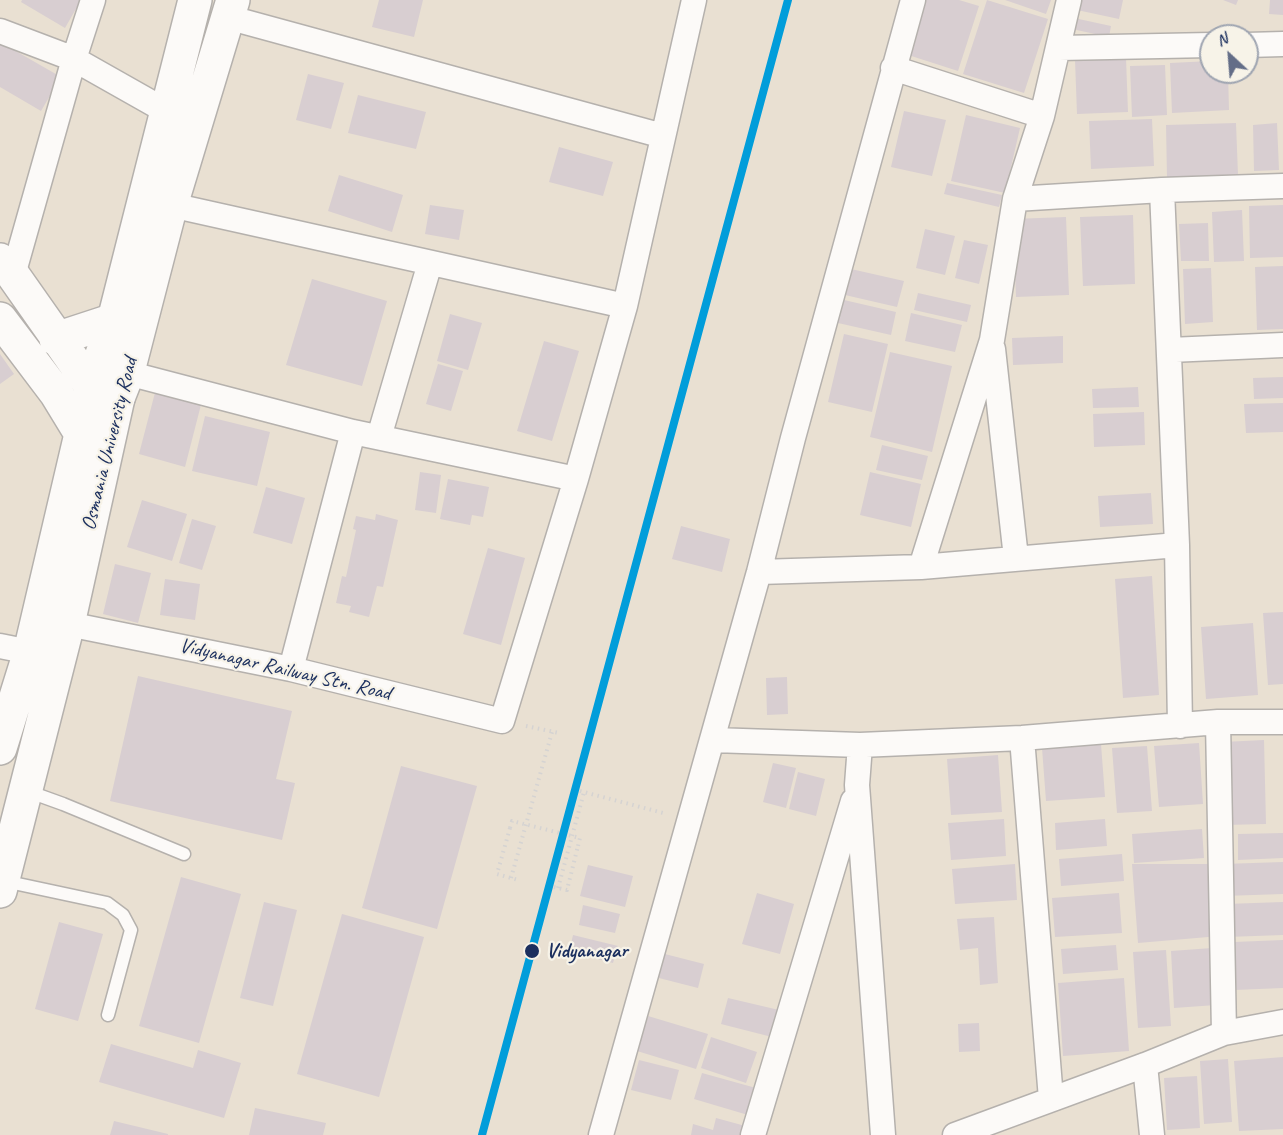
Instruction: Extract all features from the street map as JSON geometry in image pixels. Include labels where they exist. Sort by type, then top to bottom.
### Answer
[{"type":"main road","name":"Osmania University Road","points":[[108,381],[114,320],[195,0]]},
{"type":"main road","name":"Osmania University Road","points":[[2,886],[68,624],[94,437],[108,381],[171,206],[230,8]]},
{"type":"main road","points":[[6,268],[57,339],[108,381]]},
{"type":"main road","points":[[0,319],[56,393],[94,437]]},
{"type":"main road","points":[[57,339],[114,320]]},
{"type":"main road","name":"Osmania University Road","points":[[0,748],[15,649],[94,437]]},
{"type":"street","points":[[6,268],[93,0]]},
{"type":"street","points":[[108,381],[576,479],[626,306],[694,0]]},
{"type":"street","points":[[601,1135],[713,740],[913,0]]},
{"type":"street","points":[[921,567],[992,340],[1015,199],[1042,116],[1070,0]]},
{"type":"street","points":[[230,8],[663,136]]},
{"type":"street","points":[[0,31],[74,59],[166,111]]},
{"type":"street","points":[[1259,45],[1283,44]]},
{"type":"street","points":[[1059,48],[1199,45]]},
{"type":"street","points":[[893,68],[1042,116]]},
{"type":"street","points":[[1015,199],[1162,190],[1283,186]]},
{"type":"street","points":[[1162,190],[1177,545],[1180,726]]},
{"type":"street","points":[[171,206],[626,306]]},
{"type":"street","points":[[379,437],[430,263]]},
{"type":"street","points":[[992,340],[1016,558]]},
{"type":"street","points":[[1170,350],[1283,345]]},
{"type":"street","points":[[291,669],[352,432]]},
{"type":"street","name":"Vidyanagar Railway Stn. Road","points":[[68,624],[291,669],[502,721],[576,479]]},
{"type":"street","points":[[759,572],[921,567],[1177,545]]},
{"type":"street","points":[[713,740],[860,745],[1022,738],[1218,722],[1283,722]]},
{"type":"street","points":[[1218,722],[1224,1034]]},
{"type":"street","points":[[1022,738],[1051,1099]]},
{"type":"street","points":[[860,745],[857,785],[883,1135]]},
{"type":"street","points":[[753,1135],[857,785]]},
{"type":"street","points":[[955,1135],[1224,1034],[1283,1022]]},
{"type":"street","points":[[1145,1065],[1152,1135]]},
{"type":"lane","points":[[26,791],[184,854]]},
{"type":"lane","points":[[2,886],[107,903],[123,915],[131,930],[108,1015]]},
{"type":"path","points":[[531,727],[559,733]]},
{"type":"path","points":[[511,878],[552,732]]},
{"type":"path","points":[[518,880],[497,874],[512,821],[580,838],[567,890],[556,887],[582,792],[691,820]]},
{"type":"building","points":[[22,0],[81,0],[65,28],[21,2]]},
{"type":"building","points":[[379,0],[423,0],[414,37],[372,27]]},
{"type":"building","points":[[919,0],[959,0],[979,6],[958,71],[902,53]]},
{"type":"building","points":[[987,0],[1048,19],[1024,93],[963,74]]},
{"type":"building","points":[[1005,0],[1051,0],[1046,14]]},
{"type":"building","points":[[1079,0],[1123,0],[1119,19],[1077,10]]},
{"type":"building","points":[[1223,0],[1238,0],[1236,5]]},
{"type":"building","points":[[1270,0],[1283,0],[1283,15],[1269,14]]},
{"type":"building","points":[[1074,18],[1111,26],[1109,37],[1072,29]]},
{"type":"building","points":[[0,42],[61,77],[41,111],[0,87]]},
{"type":"building","points":[[1126,58],[1128,112],[1077,114],[1075,60]]},
{"type":"building","points":[[1199,62],[1199,84],[1228,84],[1229,110],[1172,113],[1170,63]]},
{"type":"building","points":[[1165,65],[1167,115],[1132,117],[1130,66]]},
{"type":"building","points":[[308,74],[344,83],[331,129],[296,120]]},
{"type":"building","points":[[358,95],[426,112],[416,149],[348,133]]},
{"type":"building","points":[[904,111],[946,120],[932,176],[891,167]]},
{"type":"building","points":[[966,115],[1020,128],[1005,193],[951,181]]},
{"type":"building","points":[[1152,119],[1154,166],[1091,169],[1089,121]]},
{"type":"building","points":[[1236,123],[1238,175],[1167,178],[1166,125]]},
{"type":"building","points":[[1277,123],[1279,170],[1254,171],[1253,125]]},
{"type":"building","points":[[559,147],[613,162],[603,196],[549,182]]},
{"type":"building","points":[[339,175],[403,195],[392,232],[328,211]]},
{"type":"building","points":[[947,183],[1002,195],[999,207],[944,194]]},
{"type":"building","points":[[430,205],[464,210],[459,240],[425,234]]},
{"type":"building","points":[[1283,205],[1283,257],[1250,258],[1249,206]]},
{"type":"building","points":[[1242,210],[1244,261],[1214,262],[1212,212]]},
{"type":"building","points":[[1133,215],[1135,284],[1083,286],[1080,217]]},
{"type":"building","points":[[1066,217],[1069,295],[1016,297],[1013,219]]},
{"type":"building","points":[[1208,223],[1209,261],[1181,261],[1179,224]]},
{"type":"building","points":[[925,229],[955,236],[945,275],[916,268]]},
{"type":"building","points":[[964,240],[988,245],[979,284],[955,278]]},
{"type":"building","points":[[1283,266],[1283,329],[1257,330],[1255,267]]},
{"type":"building","points":[[1211,268],[1213,322],[1185,324],[1183,269]]},
{"type":"building","points":[[851,269],[904,281],[897,307],[845,295]]},
{"type":"building","points":[[312,279],[387,301],[362,386],[286,365]]},
{"type":"building","points":[[918,293],[971,305],[967,322],[914,310]]},
{"type":"building","points":[[844,300],[896,312],[891,335],[838,323]]},
{"type":"building","points":[[911,313],[962,325],[955,352],[905,341]]},
{"type":"building","points":[[450,314],[482,323],[468,370],[437,361]]},
{"type":"building","points":[[844,334],[888,344],[872,412],[828,402]]},
{"type":"building","points":[[1063,336],[1063,363],[1013,365],[1012,338]]},
{"type":"building","points":[[544,341],[579,351],[552,441],[517,431]]},
{"type":"building","points":[[890,352],[952,366],[932,452],[870,437]]},
{"type":"building","points":[[0,354],[14,374],[0,384]]},
{"type":"building","points":[[438,364],[463,371],[451,411],[426,404]]},
{"type":"building","points":[[1283,377],[1283,398],[1254,399],[1253,378]]},
{"type":"building","points":[[157,385],[203,397],[185,467],[139,454]]},
{"type":"building","points":[[1138,387],[1139,407],[1093,408],[1092,389]]},
{"type":"building","points":[[1283,403],[1283,432],[1246,433],[1244,404]]},
{"type":"building","points":[[1144,412],[1145,445],[1094,447],[1093,414]]},
{"type":"building","points":[[205,416],[270,432],[257,486],[192,471]]},
{"type":"building","points":[[882,445],[928,456],[922,480],[876,470]]},
{"type":"building","points":[[420,472],[441,475],[436,513],[415,510]]},
{"type":"building","points":[[870,472],[921,484],[911,527],[860,515]]},
{"type":"building","points":[[448,479],[489,487],[483,517],[472,515],[470,525],[440,519]]},
{"type":"building","points":[[266,487],[305,498],[292,544],[253,533]]},
{"type":"building","points":[[1151,493],[1153,524],[1100,527],[1098,496]]},
{"type":"building","points":[[142,500],[187,514],[172,561],[127,547]]},
{"type":"building","points":[[376,514],[398,520],[383,587],[377,586],[369,617],[349,612],[351,606],[336,603],[342,576],[346,577],[356,530],[353,529],[356,516],[375,520]]},
{"type":"building","points":[[192,519],[216,526],[202,570],[179,563]]},
{"type":"building","points":[[681,526],[730,539],[722,572],[672,559]]},
{"type":"building","points":[[488,548],[525,558],[501,645],[463,634]]},
{"type":"building","points":[[115,564],[151,573],[138,623],[103,614]]},
{"type":"building","points":[[1152,576],[1159,695],[1123,698],[1115,579]]},
{"type":"building","points":[[165,579],[200,584],[195,620],[160,615]]},
{"type":"building","points":[[1283,612],[1283,684],[1268,685],[1263,613]]},
{"type":"building","points":[[1253,623],[1258,695],[1206,699],[1201,627]]},
{"type":"building","points":[[138,676],[292,711],[276,779],[295,783],[282,840],[110,801]]},
{"type":"building","points":[[787,677],[788,714],[767,715],[766,678]]},
{"type":"building","points":[[1264,740],[1266,824],[1225,825],[1223,742]]},
{"type":"building","points":[[1199,743],[1203,804],[1159,807],[1154,746]]},
{"type":"building","points":[[1101,744],[1105,797],[1046,801],[1042,748]]},
{"type":"building","points":[[1147,746],[1152,811],[1117,813],[1112,748]]},
{"type":"building","points":[[998,755],[1002,812],[951,815],[947,759]]},
{"type":"building","points":[[773,763],[796,768],[786,808],[763,802]]},
{"type":"building","points":[[401,766],[477,786],[437,929],[362,908]]},
{"type":"building","points":[[798,772],[825,779],[816,816],[789,809]]},
{"type":"building","points":[[1004,819],[1006,856],[951,860],[948,823]]},
{"type":"building","points":[[1105,819],[1107,846],[1056,850],[1055,823]]},
{"type":"building","points":[[1202,829],[1204,858],[1134,863],[1132,834]]},
{"type":"building","points":[[1283,833],[1283,858],[1238,860],[1238,834]]},
{"type":"building","points":[[1122,854],[1124,881],[1061,886],[1059,859]]},
{"type":"building","points":[[1283,862],[1283,894],[1224,896],[1223,864]]},
{"type":"building","points":[[1015,864],[1017,900],[955,904],[952,869]]},
{"type":"building","points":[[1132,864],[1217,864],[1220,936],[1138,943]]},
{"type":"building","points":[[588,865],[633,876],[625,907],[580,896]]},
{"type":"building","points":[[181,877],[241,894],[199,1043],[139,1026]]},
{"type":"building","points":[[757,893],[794,904],[780,954],[742,944]]},
{"type":"building","points":[[1119,893],[1122,933],[1055,937],[1052,898]]},
{"type":"building","points":[[264,902],[297,910],[273,1006],[240,998]]},
{"type":"building","points":[[1283,902],[1283,935],[1227,937],[1226,904]]},
{"type":"building","points":[[583,905],[620,914],[615,933],[579,925]]},
{"type":"building","points":[[342,914],[424,937],[379,1097],[297,1074]]},
{"type":"building","points":[[994,917],[998,983],[980,985],[978,948],[960,950],[957,919]]},
{"type":"building","points":[[59,922],[103,934],[78,1021],[35,1009]]},
{"type":"building","points":[[573,935],[618,946],[613,963],[569,952]]},
{"type":"building","points":[[1283,940],[1283,988],[1235,990],[1234,942]]},
{"type":"building","points":[[1116,945],[1118,970],[1063,974],[1061,949]]},
{"type":"building","points":[[1212,948],[1216,1005],[1174,1008],[1171,951]]},
{"type":"building","points":[[1166,950],[1171,1026],[1138,1028],[1133,952]]},
{"type":"building","points":[[661,953],[704,964],[698,988],[655,977]]},
{"type":"building","points":[[1124,978],[1129,1051],[1063,1056],[1058,983]]},
{"type":"building","points":[[728,998],[779,1010],[772,1037],[721,1024]]},
{"type":"building","points":[[648,1016],[708,1034],[696,1069],[637,1051]]},
{"type":"building","points":[[979,1023],[980,1051],[959,1052],[958,1024]]},
{"type":"building","points":[[711,1037],[757,1052],[746,1083],[701,1068]]},
{"type":"building","points":[[111,1044],[193,1068],[198,1050],[241,1063],[224,1118],[99,1082]]},
{"type":"building","points":[[1283,1057],[1283,1129],[1239,1131],[1234,1061]]},
{"type":"building","points":[[1228,1059],[1232,1122],[1204,1124],[1200,1061]]},
{"type":"building","points":[[639,1060],[679,1070],[671,1100],[631,1090]]},
{"type":"building","points":[[702,1073],[756,1088],[748,1115],[694,1099]]},
{"type":"building","points":[[1197,1076],[1200,1128],[1167,1130],[1164,1078]]},
{"type":"building","points":[[255,1108],[326,1123],[323,1135],[249,1135]]},
{"type":"building","points":[[716,1118],[749,1127],[746,1135],[691,1135],[693,1124],[713,1130]]},
{"type":"building","points":[[114,1121],[168,1134],[168,1135],[110,1135]]},
{"type":"transit line","points":[[482,1135],[788,0]]},
{"type":"place","name":"Vidyanagar","points":[[532,951]]}]
